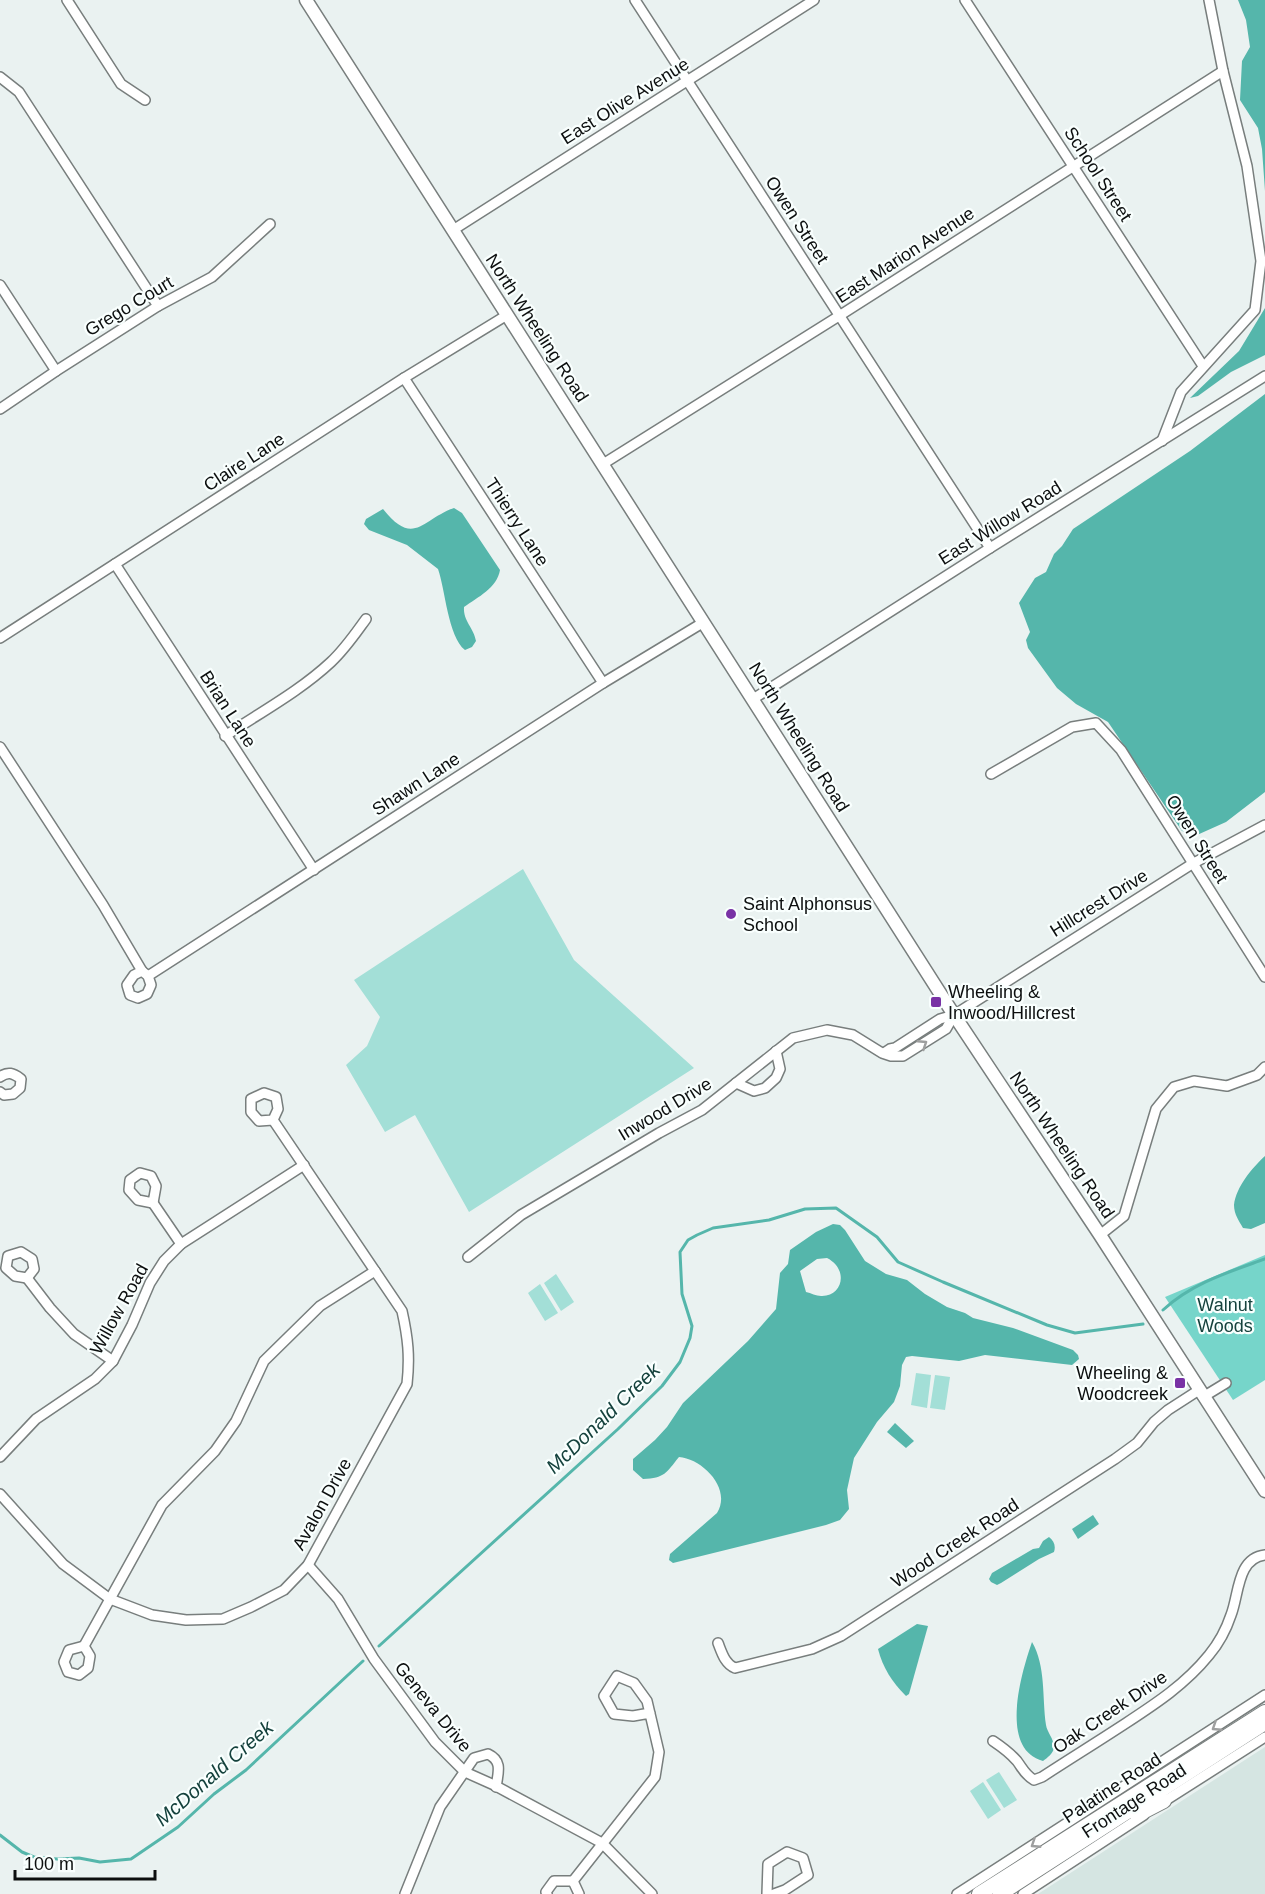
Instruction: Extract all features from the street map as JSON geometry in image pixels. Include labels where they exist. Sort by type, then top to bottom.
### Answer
[{"type":"highway","name":"Palatine Road","points":[[979,1894],[1265,1712]]},
{"type":"highway","name":"Palatine Road","points":[[1000,1894],[1265,1723]]},
{"type":"highway","points":[[1064,1853],[1164,1801]]},
{"type":"main road","name":"North Wheeling Road","points":[[306,0],[954,1015],[1100,1235],[1265,1491]]},
{"type":"street","points":[[67,0],[121,84],[145,100]]},
{"type":"street","name":"Owen Street","points":[[634,0],[990,548]]},
{"type":"street","name":"East Olive Avenue","points":[[453,230],[814,0]]},
{"type":"street","name":"School Street","points":[[965,0],[1203,366]]},
{"type":"street","points":[[1162,441],[1181,392],[1255,310],[1261,261],[1247,166],[1223,71],[1209,0]]},
{"type":"street","name":"East Marion Avenue","points":[[603,464],[1223,71]]},
{"type":"street","points":[[0,76],[20,92],[158,306]]},
{"type":"street","name":"Grego Court","points":[[0,409],[56,370],[158,306],[212,277],[270,224]]},
{"type":"street","points":[[0,285],[56,370]]},
{"type":"street","name":"Claire Lane","points":[[0,638],[404,378],[507,315]]},
{"type":"street","name":"East Willow Road","points":[[753,699],[1265,376]]},
{"type":"street","name":"Thierry Lane","points":[[404,378],[603,683]]},
{"type":"street","name":"Brian Lane","points":[[115,564],[314,870]]},
{"type":"street","points":[[225,736],[308,682],[338,655],[366,619]]},
{"type":"street","name":"Shawn Lane","points":[[0,747],[145,973],[314,870],[603,683],[704,622]]},
{"type":"street","name":"Owen Street","points":[[991,774],[1072,727],[1096,723],[1120,750],[1265,977]]},
{"type":"street","name":"Hillcrest Drive","points":[[954,1015],[1192,864],[1265,825]]},
{"type":"street","name":"Inwood Drive","points":[[468,1257],[521,1215],[702,1110],[793,1038],[827,1030],[854,1035],[882,1053],[903,1056],[946,1029],[954,1015]]},
{"type":"street","points":[[736,1083],[754,1091],[765,1088],[776,1078],[780,1069],[776,1051]]},
{"type":"street","points":[[1100,1235],[1124,1216],[1156,1109],[1174,1087],[1194,1081],[1227,1086],[1257,1075],[1265,1067]]},
{"type":"street","points":[[0,1077],[6,1073],[14,1074],[21,1079],[20,1088],[13,1094],[4,1095],[0,1092]]},
{"type":"street","name":"Avalon Drive","points":[[0,1494],[63,1564],[110,1599],[152,1615],[186,1620],[223,1619],[284,1590],[308,1565],[407,1384],[410,1359],[408,1336],[402,1311],[273,1120]]},
{"type":"street","name":"Willow Road","points":[[0,1457],[36,1419],[95,1379],[113,1361],[150,1283],[164,1261],[181,1244],[304,1165]]},
{"type":"street","points":[[153,1203],[181,1244]]},
{"type":"street","points":[[84,1646],[162,1504],[215,1451],[236,1420],[264,1361],[320,1306],[375,1270]]},
{"type":"street","points":[[27,1278],[74,1334],[113,1361]]},
{"type":"street","points":[[1201,1393],[1226,1383]]},
{"type":"street","name":"Wood Creek Road","points":[[718,1643],[729,1666],[735,1668],[827,1643],[1115,1459],[1137,1443],[1154,1422],[1168,1410],[1201,1393]]},
{"type":"street","name":"Oak Creek Drive","points":[[993,1741],[1005,1749],[1026,1775],[1034,1780],[1163,1699],[1190,1677],[1224,1634],[1241,1576],[1250,1561],[1264,1553]]},
{"type":"street","name":"Geneva Drive","points":[[308,1565],[338,1599],[375,1659],[435,1742],[465,1772],[602,1843],[652,1894]]},
{"type":"street","points":[[573,1881],[655,1777],[659,1752],[650,1713],[647,1701],[634,1683],[617,1676],[604,1696],[614,1714],[633,1716],[650,1713]]},
{"type":"street","name":"Frontage Road","points":[[957,1894],[1265,1695]]},
{"type":"street","name":"Frontage Road","points":[[1025,1894],[1265,1737]]},
{"type":"street","points":[[405,1894],[440,1807],[474,1758],[488,1754],[493,1756],[500,1766],[496,1787]]},
{"type":"street","points":[[767,1894],[768,1864],[788,1852],[803,1858],[808,1875],[785,1890],[774,1894]]},
{"type":"street","points":[[547,1894],[546,1892],[554,1881],[573,1881]]},
{"type":"street","points":[[573,1881],[579,1894]]},
{"type":"shaded area","points":[[1238,0],[1265,0],[1265,191],[1258,128],[1240,100],[1242,61],[1250,47],[1246,20]]},
{"type":"shaded area","points":[[1265,308],[1265,355],[1231,372],[1198,396],[1190,398],[1239,351]]},
{"type":"shaded area","points":[[1265,394],[1265,792],[1226,822],[1197,835],[1182,831],[1108,722],[1076,704],[1057,688],[1028,648],[1026,640],[1030,632],[1019,603],[1035,578],[1046,572],[1054,554],[1073,529],[1190,451]]},
{"type":"shaded area","points":[[454,508],[462,513],[500,570],[491,587],[464,607],[465,616],[476,641],[472,647],[465,650],[459,644],[451,624],[438,569],[407,545],[369,530],[364,524],[366,519],[383,509],[394,521],[411,529]]},
{"type":"shaded area","points":[[523,869],[574,960],[694,1068],[469,1212],[415,1115],[385,1132],[346,1065],[367,1046],[380,1017],[354,980]]},
{"type":"shaded area","points":[[1265,1156],[1265,1223],[1251,1229],[1243,1228],[1235,1211],[1235,1198],[1245,1178]]},
{"type":"shaded area","points":[[833,1224],[840,1225],[865,1261],[886,1274],[907,1280],[947,1307],[973,1318],[1013,1328],[1073,1350],[1079,1359],[1072,1365],[985,1355],[959,1361],[906,1357],[902,1365],[900,1386],[894,1402],[877,1422],[854,1458],[847,1490],[849,1509],[840,1520],[673,1563],[669,1560],[670,1554],[717,1513],[721,1504],[718,1485],[706,1469],[688,1459],[679,1457],[664,1474],[643,1479],[633,1470],[633,1459],[655,1440],[683,1403],[748,1341],[776,1309],[780,1273],[788,1264],[790,1250],[816,1232]],"holes":[[[827,1258],[834,1263],[841,1275],[834,1292],[821,1296],[806,1292],[800,1271],[817,1259]]]},
{"type":"shaded area","points":[[556,1274],[574,1302],[561,1311],[544,1283]]},
{"type":"shaded area","points":[[540,1284],[558,1313],[545,1321],[528,1293]]},
{"type":"shaded area","points":[[916,1373],[931,1375],[927,1408],[911,1405]]},
{"type":"shaded area","points":[[935,1375],[950,1377],[945,1410],[930,1408]]},
{"type":"shaded area","points":[[895,1423],[914,1441],[906,1448],[887,1432]]},
{"type":"shaded area","points":[[1093,1515],[1099,1524],[1078,1539],[1072,1529]]},
{"type":"shaded area","points":[[1049,1537],[1054,1544],[1054,1552],[997,1585],[991,1582],[989,1579],[992,1573],[1033,1549],[1039,1548]]},
{"type":"shaded area","points":[[917,1624],[928,1626],[909,1694],[906,1696],[889,1674],[878,1649]]},
{"type":"shaded area","points":[[1032,1642],[1040,1661],[1046,1725],[1054,1747],[1052,1753],[1043,1761],[1029,1754],[1021,1741],[1017,1726],[1019,1689]]},
{"type":"shaded area","points":[[1265,1747],[1265,1894],[1038,1894]]},
{"type":"shaded area","points":[[999,1772],[1017,1800],[1004,1808],[986,1780]]},
{"type":"shaded area","points":[[983,1782],[1001,1810],[988,1819],[970,1791]]},
{"type":"green space","name":"Walnut Woods","points":[[1265,1255],[1265,1380],[1233,1400],[1165,1297]]},
{"type":"waterway","name":"McDonald Creek","points":[[379,1646],[618,1429],[662,1386],[680,1362],[690,1338],[692,1326],[682,1294],[680,1252],[688,1240],[713,1228],[769,1220],[805,1209],[836,1208],[877,1237],[898,1262],[1047,1325],[1075,1333],[1143,1324]]},
{"type":"waterway","name":"McDonald Creek","points":[[1163,1310],[1199,1285],[1265,1259]]},
{"type":"waterway","name":"McDonald Creek","points":[[0,1835],[22,1852],[34,1857],[79,1858],[100,1862],[131,1859],[178,1827],[214,1794],[246,1770],[363,1661]]},
{"type":"place","name":"Saint Alphonsus School","points":[[731,914]]},
{"type":"place","name":"Wheeling & Inwood/Hillcrest","points":[[936,1002]]},
{"type":"place","name":"Wheeling & Woodcreek","points":[[1180,1383]]}]
